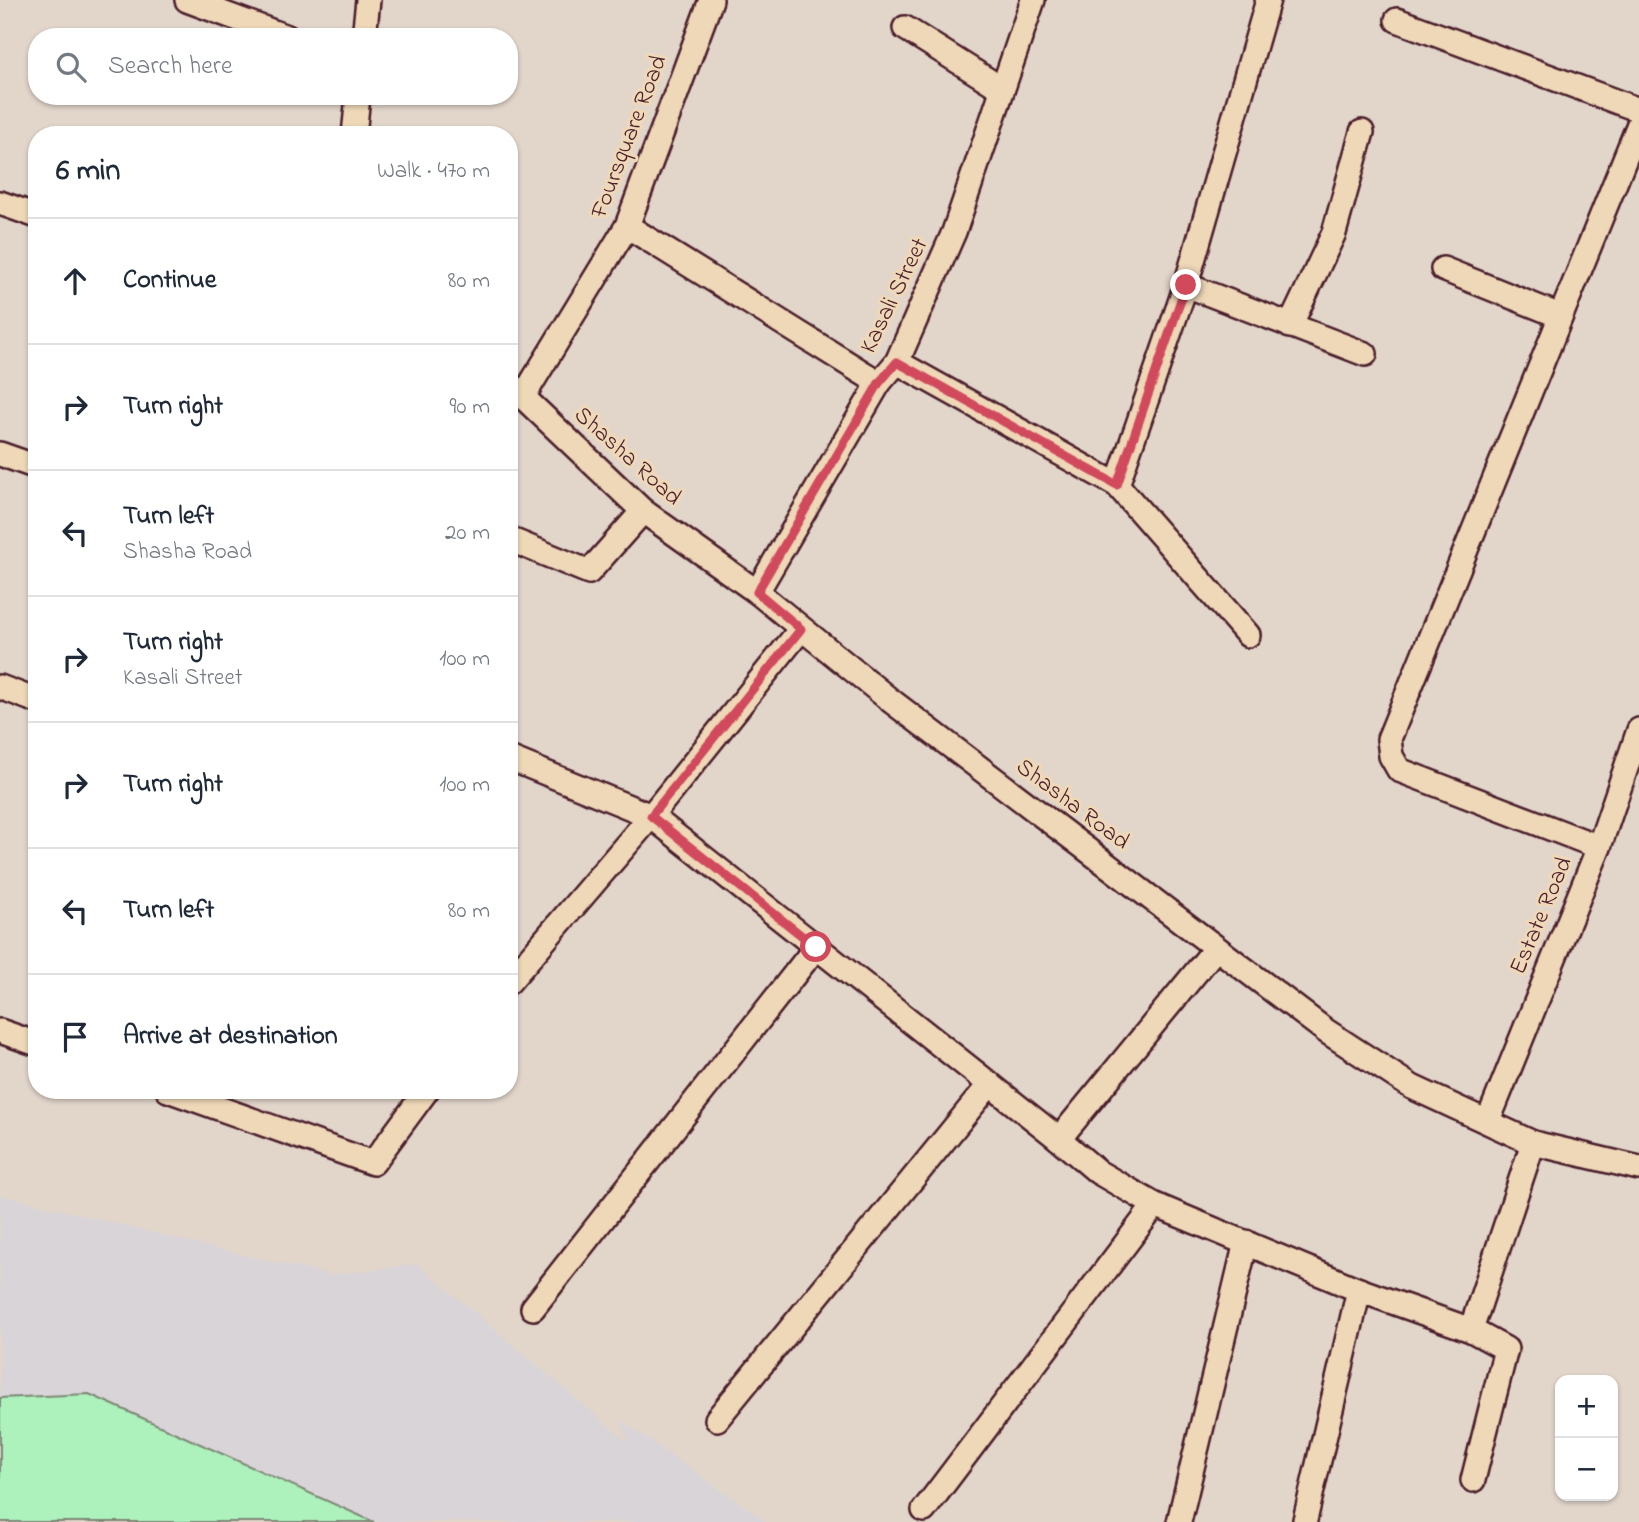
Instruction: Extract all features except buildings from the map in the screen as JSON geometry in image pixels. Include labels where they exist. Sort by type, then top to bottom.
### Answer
[{"type":"street","points":[[187,0],[262,28]]},
{"type":"street","points":[[365,28],[368,0]]},
{"type":"street","name":"Foursquare Road","points":[[518,391],[627,226],[711,0]]},
{"type":"street","name":"Kasali Street","points":[[757,592],[879,383],[897,362],[954,232],[1033,0]]},
{"type":"street","points":[[1117,485],[1186,285],[1268,0]]},
{"type":"street","points":[[1397,20],[1639,110]]},
{"type":"street","points":[[905,28],[1002,89]]},
{"type":"street","points":[[355,126],[357,105]]},
{"type":"street","points":[[1599,846],[1399,770],[1391,756],[1389,739],[1639,124]]},
{"type":"street","points":[[1290,326],[1334,233],[1362,132]]},
{"type":"street","points":[[0,203],[28,213]]},
{"type":"street","points":[[627,226],[879,383]]},
{"type":"street","points":[[1443,269],[1560,316]]},
{"type":"street","points":[[1186,285],[1365,354]]},
{"type":"street","points":[[897,362],[1117,485],[1248,635]]},
{"type":"street","name":"Shasha Road","points":[[518,396],[643,511],[757,592],[801,629],[1326,1031],[1412,1087],[1533,1143],[1639,1168]]},
{"type":"street","points":[[0,454],[28,464]]},
{"type":"street","points":[[518,543],[589,572],[643,511]]},
{"type":"street","points":[[518,971],[651,816],[801,629]]},
{"type":"street","points":[[0,687],[28,698]]},
{"type":"street","name":"Estate Road","points":[[1488,1121],[1505,1073],[1599,846],[1639,730]]},
{"type":"street","points":[[518,762],[651,816],[1098,1172],[1154,1205],[1359,1290],[1471,1330],[1506,1349],[1473,1480]]},
{"type":"street","points":[[533,1308],[816,947]]},
{"type":"street","points":[[1059,1139],[1216,948]]},
{"type":"street","points":[[0,1031],[28,1041]]},
{"type":"street","points":[[717,1419],[989,1084]]},
{"type":"street","points":[[193,1099],[373,1163],[420,1099]]},
{"type":"street","points":[[1471,1330],[1533,1143]]},
{"type":"street","points":[[924,1510],[1154,1205]]},
{"type":"street","points":[[1179,1522],[1246,1242]]},
{"type":"street","points":[[1305,1520],[1359,1290]]},
{"type":"shaded area","points":[[0,1195],[331,1275],[417,1264],[630,1444],[620,1420],[767,1522],[0,1522]]},
{"type":"green space","points":[[89,1394],[374,1522],[0,1522],[0,1398]]},
{"type":"route","points":[[816,947],[651,816],[801,629],[757,592],[879,383],[897,362],[1117,485],[1186,285]]}]
